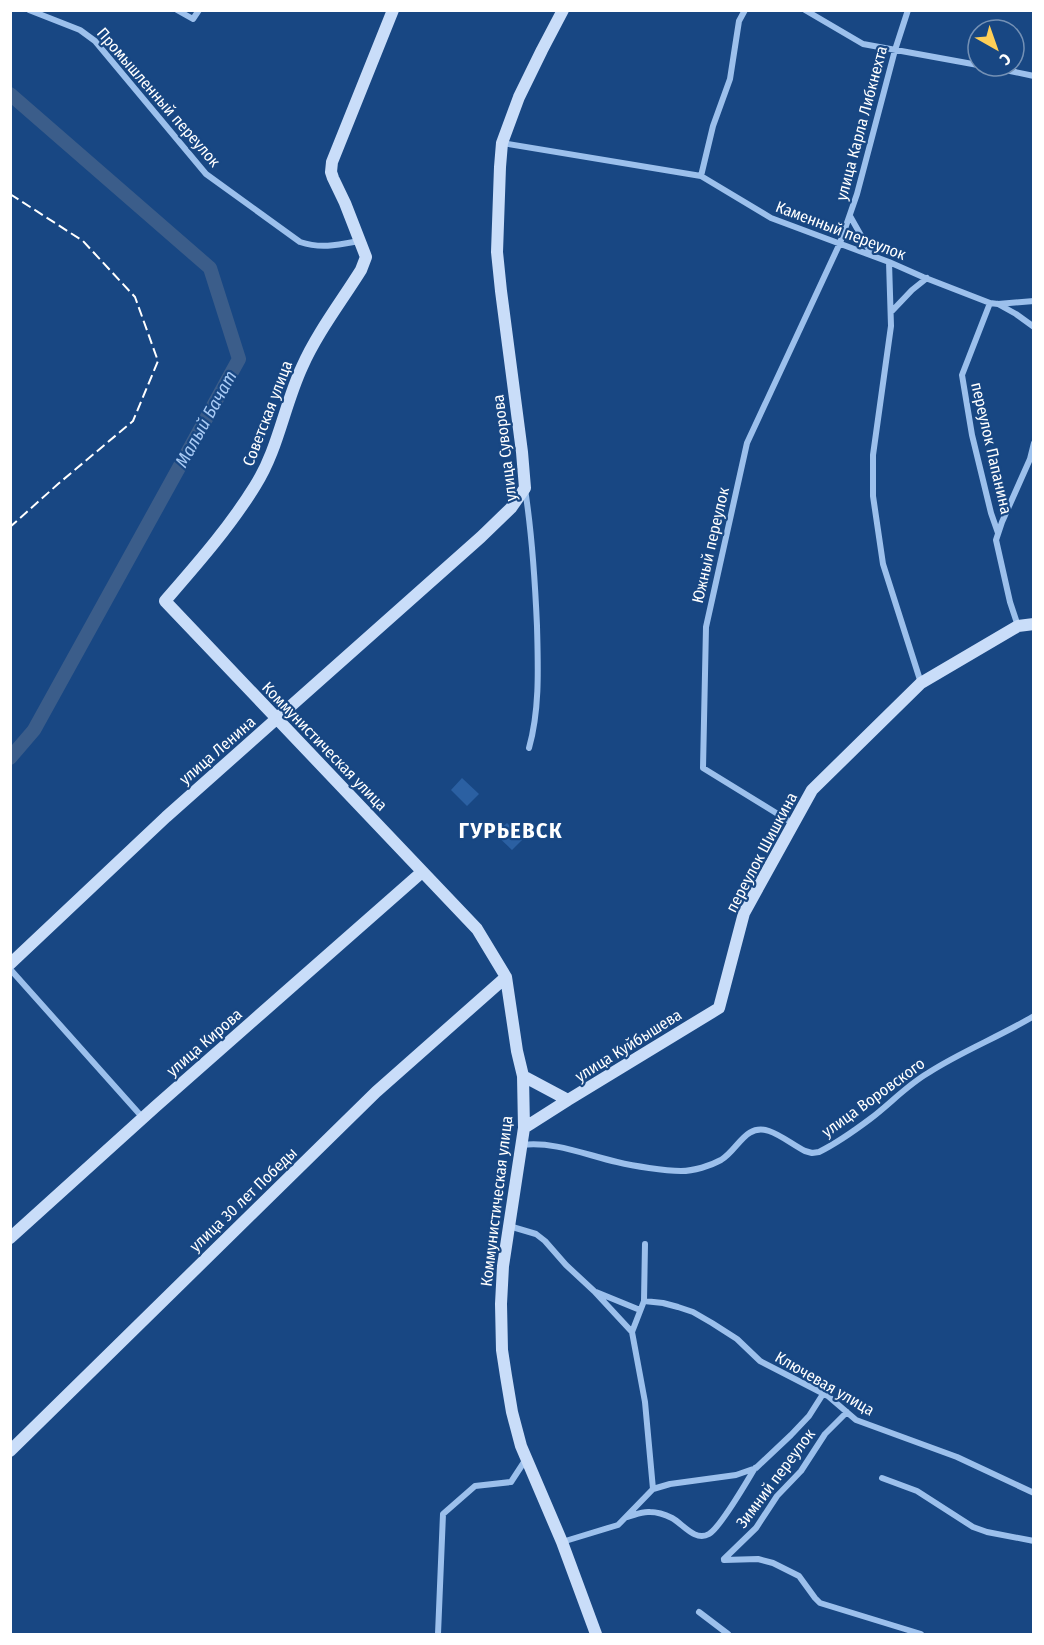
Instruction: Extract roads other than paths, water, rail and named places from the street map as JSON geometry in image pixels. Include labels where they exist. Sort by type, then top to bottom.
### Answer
[{"type":"street","name":"Промышленный переулок","points":[[29,10],[80,30],[95,41],[206,174],[300,242],[326,247],[359,241]]},
{"type":"street","points":[[177,10],[193,19],[199,10]]},
{"type":"street","points":[[359,241],[345,202],[333,178],[332,162],[393,10]]},
{"type":"street","name":"улица Суворова","points":[[529,748],[534,729],[538,655],[534,573],[522,452],[497,252],[500,167],[502,143],[511,116],[563,10]]},
{"type":"street","points":[[700,176],[713,126],[730,79],[739,21],[745,10]]},
{"type":"street","points":[[805,10],[863,44],[966,63]]},
{"type":"street","name":"улица Карла Либкнехта","points":[[840,243],[857,194],[895,50],[908,10]]},
{"type":"street","name":"Каменный переулок","points":[[502,143],[700,176],[771,218],[990,303],[1034,301]]},
{"type":"street","points":[[849,216],[873,256]]},
{"type":"street","name":"Советская улица","points":[[165,601],[215,543],[256,485],[267,463],[301,369],[361,270],[366,258],[359,241]]},
{"type":"street","name":"Южный переулок","points":[[794,824],[703,768],[706,627],[747,443],[840,243]]},
{"type":"street","points":[[889,262],[891,326],[873,455],[873,496],[883,564],[921,683]]},
{"type":"street","points":[[891,311],[927,278]]},
{"type":"street","name":"переулок Папанина","points":[[990,303],[962,375],[972,435],[998,533],[996,540],[1010,602],[1018,626]]},
{"type":"street","points":[[998,304],[1034,327]]},
{"type":"street","points":[[998,533],[1026,469],[1034,443]]},
{"type":"street","name":"улица Ленина","points":[[10,964],[166,817],[481,537],[511,507],[525,488]]},
{"type":"street","name":"Коммунистическая улица","points":[[165,601],[477,929],[506,977],[523,1076],[524,1128],[503,1266],[502,1350],[512,1412],[526,1458],[562,1542],[596,1635]]},
{"type":"street","points":[[1018,626],[1034,624]]},
{"type":"street","name":"переулок Шишкина","points":[[718,1008],[744,913],[812,790],[921,683],[1018,626]]},
{"type":"street","name":"улица Кирова","points":[[10,1238],[422,872]]},
{"type":"street","points":[[10,969],[143,1118]]},
{"type":"street","name":"улица 30 лет Победы","points":[[10,1451],[376,1092],[506,977]]},
{"type":"street","name":"улица Куйбышева","points":[[523,1076],[568,1100],[718,1008]]},
{"type":"street","name":"улица Воровского","points":[[522,1145],[534,1143],[569,1149],[618,1163],[682,1171],[707,1166],[722,1159],[734,1150],[750,1131],[767,1130],[805,1151],[819,1152],[870,1120],[927,1073],[1034,1016]]},
{"type":"street","points":[[524,1128],[568,1100]]},
{"type":"street","points":[[509,1226],[540,1237],[632,1332]]},
{"type":"street","points":[[645,1244],[644,1301],[632,1332],[645,1402],[653,1489]]},
{"type":"street","points":[[594,1291],[640,1310]]},
{"type":"street","name":"Ключевая улица","points":[[644,1301],[663,1303],[693,1312],[730,1334],[760,1361],[823,1394],[856,1420],[957,1457],[1034,1493]]},
{"type":"street","points":[[626,1518],[643,1512],[656,1512],[675,1520],[696,1535],[706,1535],[713,1531],[756,1468],[809,1416],[823,1394]]},
{"type":"street","name":"Зимний переулок","points":[[847,1412],[825,1434],[801,1471],[777,1496],[756,1528],[723,1560],[758,1558],[772,1563],[799,1576],[820,1602],[921,1635]]},
{"type":"street","points":[[438,1635],[443,1514],[475,1486],[511,1482],[526,1458]]},
{"type":"street","points":[[562,1542],[613,1527],[626,1518],[653,1489],[670,1484],[736,1475],[756,1468]]},
{"type":"street","points":[[882,1478],[917,1491],[973,1527],[1034,1541]]},
{"type":"street","points":[[699,1612],[728,1635]]},
{"type":"waterway","name":"Малый Бачат","points":[[10,94],[210,268],[239,359],[34,730],[10,758]]},
{"type":"railway","points":[[10,194],[83,241],[135,297],[158,361],[133,421],[10,527]]},
{"type":"district","name":"ГУРЬЕВСК","points":[[511,830]]}]
